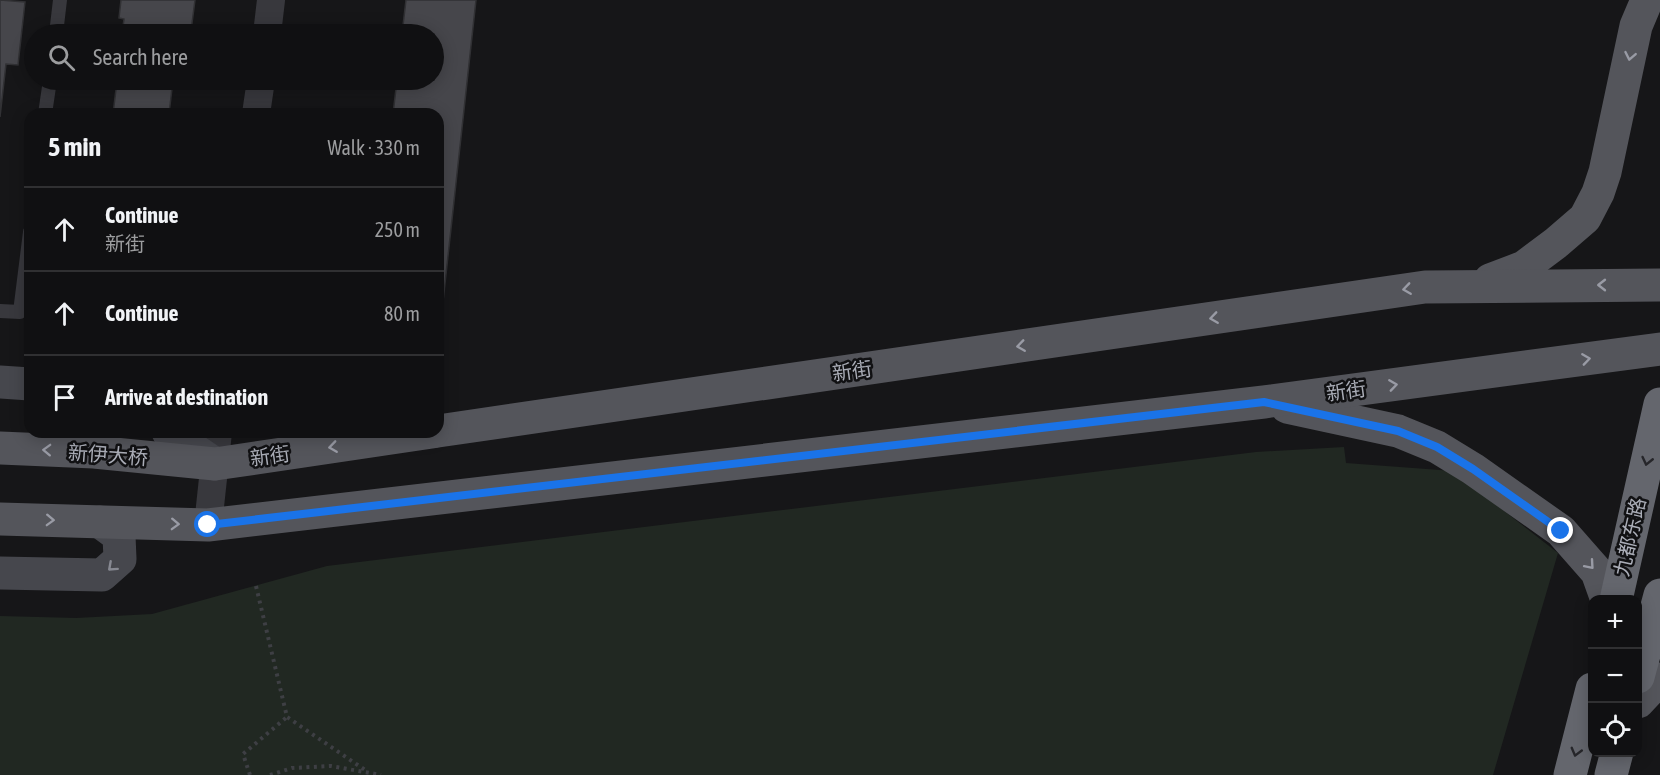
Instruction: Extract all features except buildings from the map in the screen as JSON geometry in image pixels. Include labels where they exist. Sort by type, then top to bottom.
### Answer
[{"type":"highway","name":"九都东路","points":[[1617,595],[1660,404]]},
{"type":"highway","points":[[1642,662],[1660,595]]},
{"type":"highway","points":[[1570,775],[1589,703]]},
{"type":"highway","points":[[1611,775],[1616,757]]},
{"type":"main road","points":[[1476,286],[1524,267],[1585,218],[1598,193],[1605,172],[1636,26],[1647,0]]},
{"type":"main road","name":"新街","points":[[444,430],[1425,286],[1660,285]]},
{"type":"main road","name":"新街","points":[[208,525],[1264,402],[1660,349]]},
{"type":"main road","points":[[1264,402],[1398,431],[1446,452],[1561,531],[1597,572],[1605,595]]},
{"type":"main road","name":"新街","points":[[217,448],[351,438]]},
{"type":"main road","name":"新伊大桥","points":[[0,448],[105,442],[217,448]]},
{"type":"main road","points":[[0,519],[208,525]]},
{"type":"main road","points":[[1642,698],[1660,679]]},
{"type":"street","points":[[268,24],[272,0]]},
{"type":"street","points":[[257,108],[260,90]]},
{"type":"street","points":[[0,382],[24,384]]},
{"type":"street","points":[[186,438],[217,448],[208,525]]},
{"type":"street","points":[[0,573],[102,575],[120,559],[119,536],[99,522]]},
{"type":"lane","points":[[57,24],[60,0]]},
{"type":"lane","points":[[46,108],[49,90]]},
{"type":"lane","points":[[0,311],[20,312],[24,280]]},
{"type":"path","points":[[256,586],[287,717],[368,772]]},
{"type":"path","points":[[250,775],[243,754],[287,717]]},
{"type":"path","points":[[270,775],[292,768],[331,766],[381,775]]},
{"type":"shaded area","points":[[1344,447],[1346,463],[1453,471],[1558,553],[1493,775],[0,775],[0,616],[76,618],[152,614],[327,566],[1256,452]]},
{"type":"route","points":[[208,525],[1264,402],[1398,431],[1437,447],[1473,469],[1561,531]]}]
